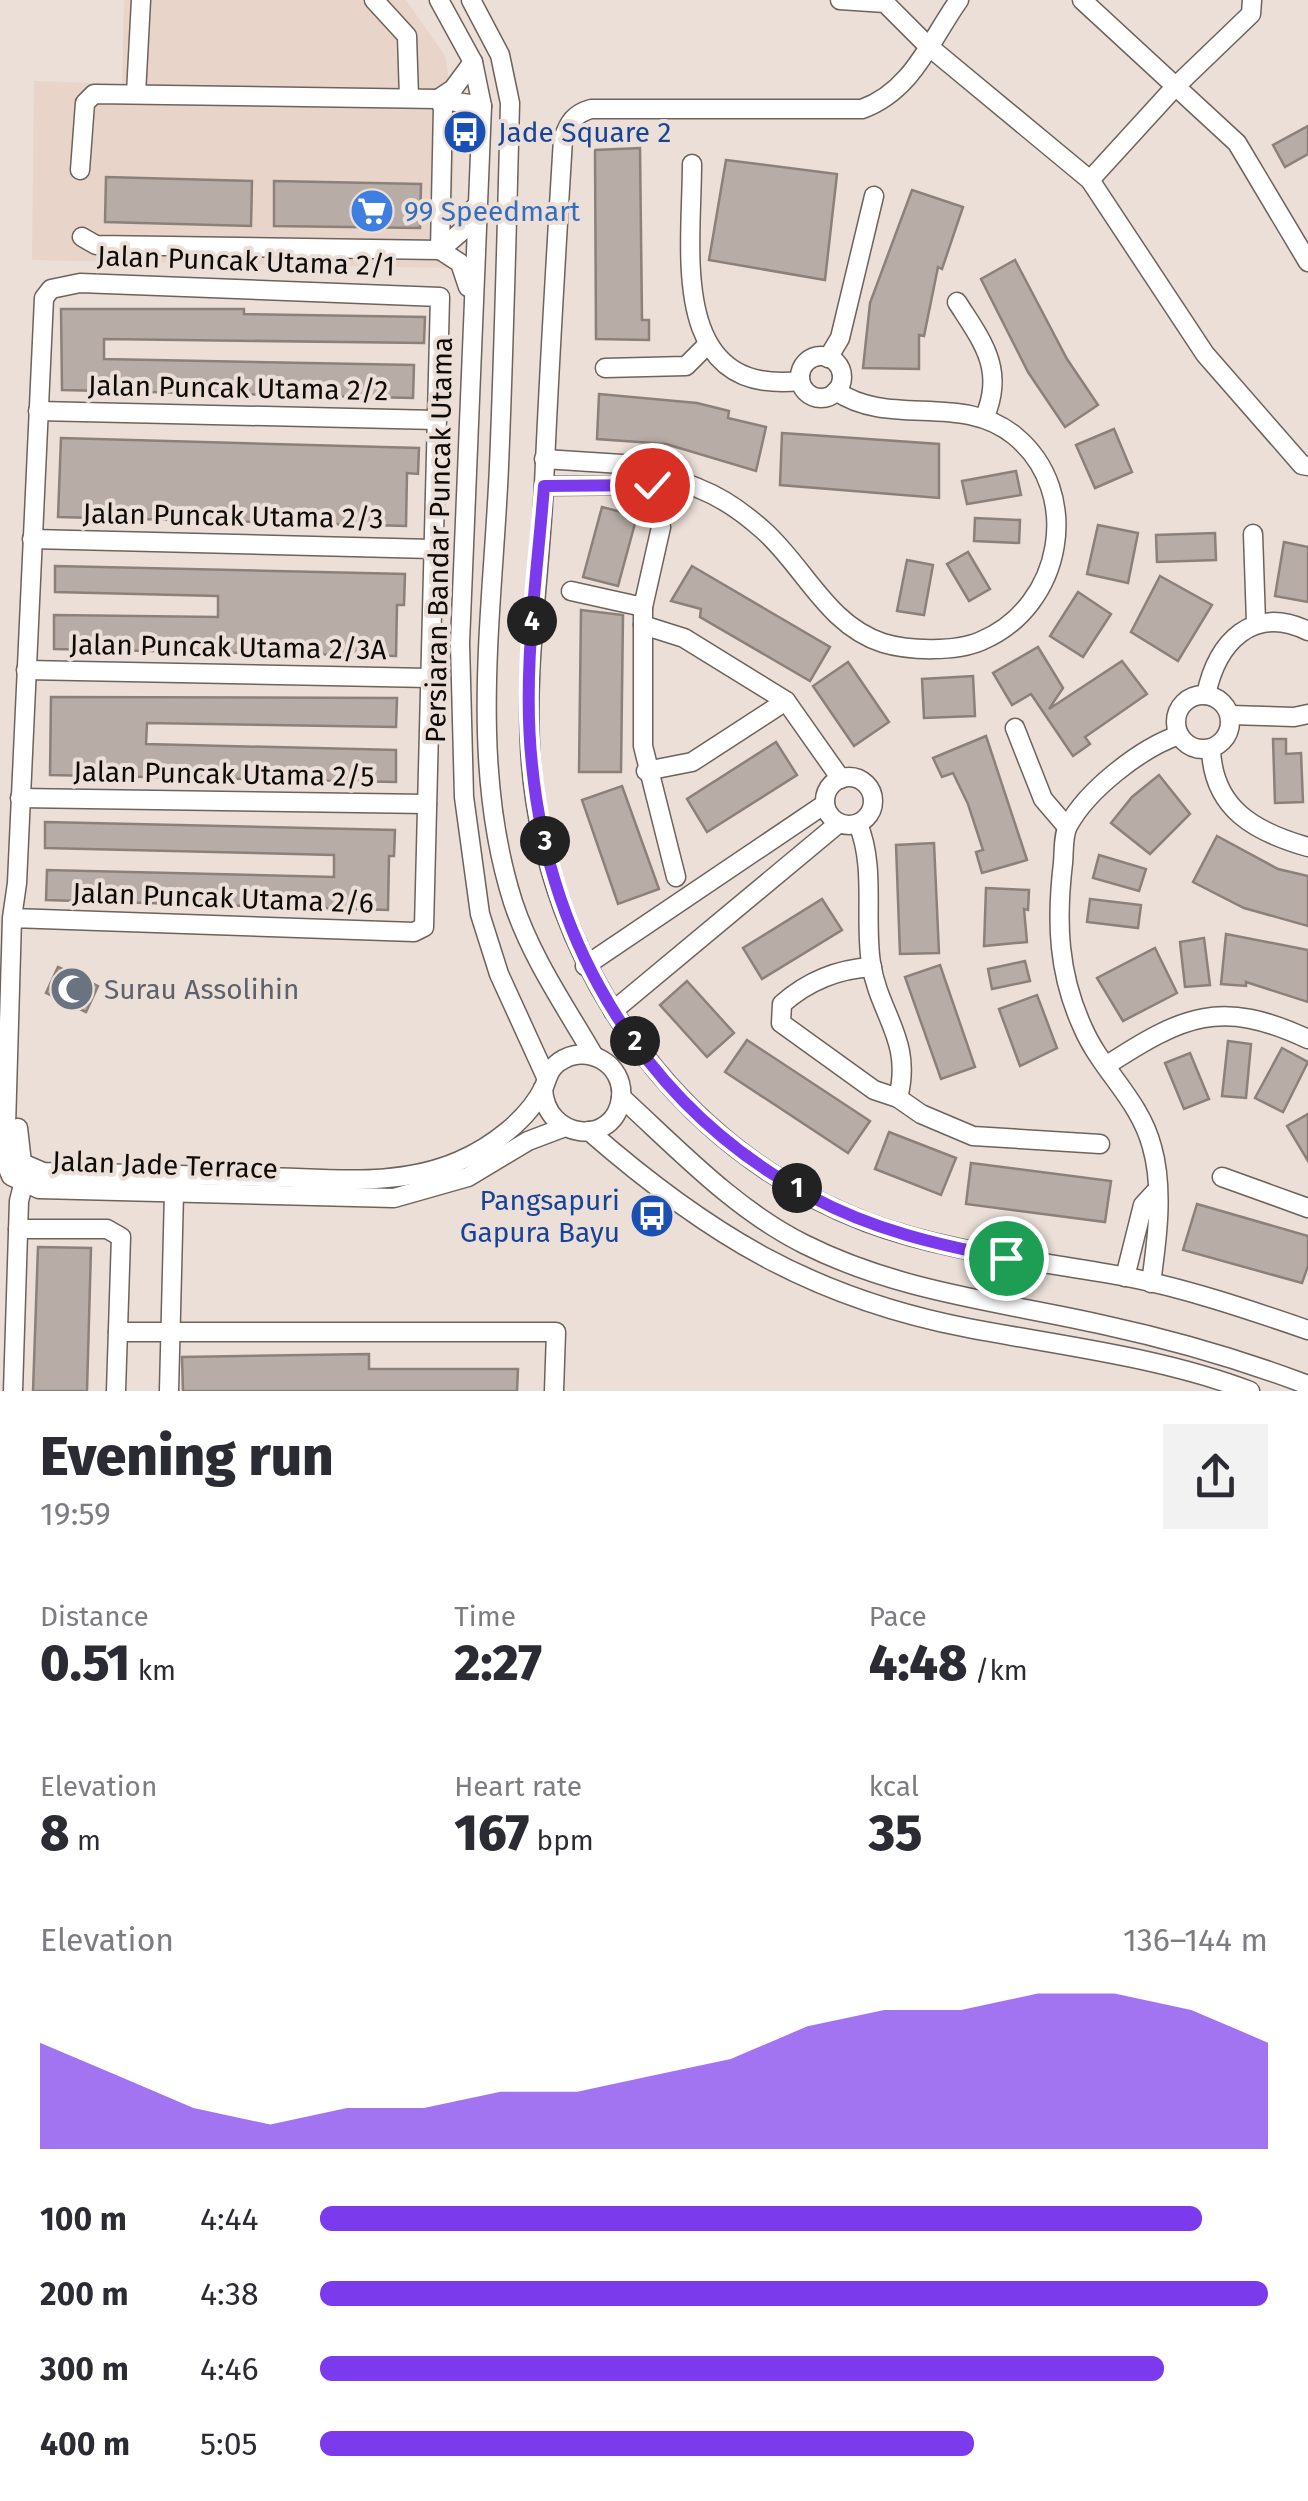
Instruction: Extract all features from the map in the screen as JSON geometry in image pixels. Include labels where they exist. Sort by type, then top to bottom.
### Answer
[{"type":"street","points":[[136,94],[141,0]]},
{"type":"street","points":[[374,0],[406,36],[409,98]]},
{"type":"street","name":"Persiaran Bandar Puncak Utama","points":[[438,0],[473,62],[482,106],[460,643],[470,870],[499,974],[545,1082]]},
{"type":"street","name":"Persiaran Bandar Puncak Utama","points":[[472,0],[500,55],[510,103],[499,468],[486,646],[492,796],[514,903],[537,959],[594,1056]]},
{"type":"street","points":[[840,0],[885,1],[927,45],[1090,180],[1206,354],[1302,465],[1308,466]]},
{"type":"street","points":[[959,0],[903,86],[884,101],[862,109],[591,108],[577,113],[563,139],[530,674],[532,765],[546,853],[584,966],[664,1082],[717,1134],[812,1197],[930,1243],[1125,1277],[1308,1330]]},
{"type":"street","points":[[1082,0],[1237,143],[1308,262]]},
{"type":"street","points":[[1090,180],[1174,88],[1251,14],[1252,0]]},
{"type":"street","points":[[438,99],[454,89],[473,62]]},
{"type":"street","points":[[80,170],[85,103],[94,94],[409,98],[482,106]]},
{"type":"street","points":[[438,99],[443,107],[440,250]]},
{"type":"street","points":[[692,164],[692,304],[698,330],[708,345],[736,369],[759,380],[800,381]]},
{"type":"street","points":[[440,250],[469,225],[479,182]]},
{"type":"street","points":[[800,381],[808,362],[828,358],[840,338],[874,196]]},
{"type":"street","points":[[82,237],[96,245],[440,250],[460,264],[468,280],[470,333]]},
{"type":"street","name":"Jalan Puncak Utama 2/1","points":[[38,411],[42,310],[50,289],[80,283],[440,297],[438,420]]},
{"type":"street","points":[[957,302],[995,370],[994,394],[985,416]]},
{"type":"street","points":[[606,368],[686,366],[708,345]]},
{"type":"street","points":[[828,358],[841,373],[836,392]]},
{"type":"street","points":[[800,381],[806,392],[818,398],[836,392]]},
{"type":"street","points":[[544,459],[653,466],[667,478],[722,499],[764,531],[828,608],[882,643],[945,647],[980,642],[1016,616],[1046,578],[1056,545],[1058,506],[1038,458],[985,416],[877,408],[852,402],[836,392]]},
{"type":"street","points":[[17,918],[38,411]]},
{"type":"street","name":"Jalan Puncak Utama 2/2","points":[[38,411],[438,420]]},
{"type":"street","points":[[427,804],[438,420]]},
{"type":"street","points":[[544,486],[652,485],[667,478]]},
{"type":"street","points":[[661,527],[643,616],[646,771],[676,877]]},
{"type":"street","points":[[1253,534],[1256,622]]},
{"type":"street","name":"Jalan Puncak Utama 2/3","points":[[32,539],[432,549]]},
{"type":"street","points":[[572,591],[643,616],[786,701],[840,780]]},
{"type":"street","points":[[1206,694],[1210,672],[1229,639],[1256,622],[1289,622],[1308,632]]},
{"type":"street","name":"Jalan Puncak Utama 2/3A","points":[[26,670],[429,678]]},
{"type":"street","points":[[1178,734],[1198,749],[1211,748],[1228,736],[1230,715],[1225,705],[1206,694]]},
{"type":"street","points":[[1178,734],[1178,712],[1184,702],[1206,694]]},
{"type":"street","points":[[646,771],[692,762],[786,701]]},
{"type":"street","points":[[1230,715],[1294,718],[1308,714]]},
{"type":"street","points":[[1015,728],[1043,799],[1067,827]]},
{"type":"street","points":[[1151,1283],[1160,1210],[1153,1148],[1139,1113],[1085,1033],[1068,992],[1058,943],[1067,827],[1114,772],[1158,742],[1178,734]]},
{"type":"street","points":[[1211,748],[1218,789],[1229,806],[1250,825],[1308,847]]},
{"type":"street","points":[[584,966],[826,804],[829,789],[840,780],[862,781],[872,792],[870,814],[858,824],[839,823],[612,1010]]},
{"type":"street","name":"Jalan Puncak Utama 2/5","points":[[20,798],[427,804]]},
{"type":"street","name":"Jalan Puncak Utama 2/6","points":[[17,918],[420,931],[425,922],[427,804]]},
{"type":"street","points":[[826,804],[839,823]]},
{"type":"street","points":[[858,824],[866,849],[872,967],[904,1054],[898,1098]]},
{"type":"street","name":"Jalan Jade Terrace","points":[[17,918],[17,1153],[22,1163],[43,1172],[392,1179],[423,1174],[492,1142],[516,1123],[545,1082]]},
{"type":"street","name":"Jalan Jade Terrace","points":[[17,918],[5,1161],[11,1176],[24,1185],[39,1190],[394,1198],[468,1177],[528,1141],[564,1128]]},
{"type":"street","points":[[872,967],[826,975],[791,996],[779,1014],[788,1032],[874,1090],[973,1136],[1100,1144]]},
{"type":"street","points":[[1107,1065],[1184,1020],[1227,1016],[1269,1021],[1308,1038]]},
{"type":"street","points":[[1250,1391],[1099,1350],[964,1327],[854,1297],[786,1270],[721,1236],[660,1193],[589,1131],[564,1128],[547,1110],[545,1082],[570,1056],[594,1056],[615,1071],[621,1097],[739,1202],[802,1243],[877,1276],[968,1300],[1105,1325],[1242,1361],[1308,1385]]},
{"type":"street","points":[[589,1131],[611,1119],[621,1097]]},
{"type":"street","points":[[155,1174],[174,1193],[169,1391]]},
{"type":"street","points":[[174,1193],[198,1176]]},
{"type":"street","points":[[1222,1177],[1308,1208]]},
{"type":"street","points":[[13,1391],[18,1229],[24,1185]]},
{"type":"street","points":[[1125,1277],[1142,1204],[1155,1192]]},
{"type":"street","points":[[18,1229],[116,1230],[121,1249],[116,1391]]},
{"type":"street","points":[[118,1332],[556,1332],[554,1391]]},
{"type":"shaded area","points":[[124,0],[406,0],[445,56],[455,112],[451,268],[32,260],[34,81],[122,84]]},
{"type":"building","points":[[1308,126],[1308,154],[1285,167],[1273,145]]},
{"type":"building","points":[[640,148],[642,320],[649,320],[649,340],[596,339],[595,150]]},
{"type":"building","points":[[726,160],[837,174],[825,280],[709,260]]},
{"type":"building","points":[[106,177],[252,181],[251,226],[105,222]]},
{"type":"building","points":[[274,181],[421,184],[420,228],[274,226]]},
{"type":"building","points":[[912,190],[963,207],[942,269],[938,267],[924,336],[919,335],[919,369],[863,368],[870,303]]},
{"type":"building","points":[[1015,260],[1067,359],[1098,405],[1065,427],[1028,372],[981,279]]},
{"type":"building","points":[[61,309],[244,309],[244,314],[425,317],[424,343],[104,339],[104,359],[414,365],[413,398],[62,390]]},
{"type":"building","points":[[599,394],[697,403],[729,411],[728,418],[766,427],[756,471],[666,444],[597,439]]},
{"type":"building","points":[[1114,429],[1132,472],[1095,488],[1076,445]]},
{"type":"building","points":[[782,433],[939,444],[939,498],[780,485]]},
{"type":"building","points":[[61,438],[419,448],[418,474],[407,473],[406,526],[58,517]]},
{"type":"building","points":[[1016,471],[1021,495],[967,504],[962,481]]},
{"type":"building","points":[[602,507],[637,516],[618,586],[583,577]]},
{"type":"building","points":[[975,518],[1020,520],[1019,543],[974,541]]},
{"type":"building","points":[[1098,525],[1138,533],[1128,583],[1087,574]]},
{"type":"building","points":[[1215,533],[1216,560],[1157,562],[1156,535]]},
{"type":"building","points":[[1284,542],[1308,547],[1308,602],[1275,596]]},
{"type":"building","points":[[968,552],[990,589],[969,601],[947,564]]},
{"type":"building","points":[[907,560],[933,565],[924,615],[897,611]]},
{"type":"building","points":[[55,566],[405,574],[404,605],[397,605],[396,656],[54,649],[54,615],[218,617],[218,596],[55,592]]},
{"type":"building","points":[[692,566],[830,647],[810,681],[700,617],[701,609],[671,601]]},
{"type":"building","points":[[1160,576],[1212,605],[1178,661],[1131,632]]},
{"type":"building","points":[[1078,592],[1111,614],[1083,657],[1050,636]]},
{"type":"building","points":[[581,610],[623,615],[621,772],[579,772]]},
{"type":"building","points":[[1038,647],[1063,688],[1049,709],[1122,661],[1147,694],[1085,737],[1090,744],[1073,756],[1031,694],[1012,705],[993,673]]},
{"type":"building","points":[[848,662],[889,722],[854,746],[813,686]]},
{"type":"building","points":[[973,676],[975,716],[924,718],[922,679]]},
{"type":"building","points":[[51,697],[397,698],[396,727],[147,723],[146,744],[396,750],[396,782],[50,775]]},
{"type":"building","points":[[986,736],[1027,860],[982,873],[976,852],[983,850],[968,804],[953,773],[942,777],[933,758]]},
{"type":"building","points":[[1273,739],[1286,739],[1286,754],[1301,753],[1303,802],[1275,803]]},
{"type":"building","points":[[776,742],[797,775],[707,832],[687,799]]},
{"type":"building","points":[[1159,775],[1190,814],[1150,854],[1111,823],[1132,797]]},
{"type":"building","points":[[622,786],[659,889],[618,904],[582,800]]},
{"type":"building","points":[[45,822],[395,830],[394,856],[389,856],[388,910],[46,900],[47,870],[334,877],[334,855],[45,848]]},
{"type":"building","points":[[1217,836],[1278,869],[1308,876],[1308,926],[1244,908],[1193,882]]},
{"type":"building","points":[[934,843],[939,953],[900,954],[896,845]]},
{"type":"building","points":[[1099,855],[1146,869],[1139,891],[1093,878]]},
{"type":"building","points":[[986,888],[1029,890],[1028,910],[1024,909],[1027,942],[984,946]]},
{"type":"building","points":[[822,899],[842,930],[762,979],[743,948]]},
{"type":"building","points":[[1090,899],[1141,905],[1138,928],[1087,922]]},
{"type":"building","points":[[1226,934],[1308,950],[1308,1002],[1246,982],[1246,986],[1221,984]]},
{"type":"building","points":[[1204,938],[1210,985],[1185,987],[1180,942]]},
{"type":"building","points":[[1155,948],[1177,993],[1123,1021],[1097,978]]},
{"type":"building","points":[[1025,961],[1030,981],[992,989],[988,969]]},
{"type":"building","points":[[940,965],[975,1067],[941,1079],[905,977]]},
{"type":"building","name":"Surau Assolihin","points":[[58,967],[98,986],[86,1012],[46,993]]},
{"type":"building","points":[[687,981],[734,1033],[707,1057],[660,1005]]},
{"type":"building","points":[[1037,995],[1057,1048],[1020,1066],[999,1009]]},
{"type":"building","points":[[747,1040],[870,1121],[848,1153],[725,1072]]},
{"type":"building","points":[[1228,1041],[1251,1044],[1246,1098],[1222,1096]]},
{"type":"building","points":[[1282,1048],[1308,1062],[1283,1112],[1255,1098]]},
{"type":"building","points":[[1190,1053],[1209,1099],[1184,1109],[1165,1063]]},
{"type":"building","points":[[1308,1114],[1308,1161],[1287,1126]]},
{"type":"building","points":[[889,1132],[956,1158],[941,1195],[875,1169]]},
{"type":"building","points":[[971,1163],[1111,1181],[1105,1222],[966,1204]]},
{"type":"building","points":[[1197,1204],[1308,1236],[1308,1266],[1302,1283],[1183,1250]]},
{"type":"building","points":[[38,1247],[91,1248],[87,1391],[33,1391]]},
{"type":"building","points":[[369,1354],[369,1369],[518,1369],[517,1391],[183,1391],[182,1357]]},
{"type":"place","name":"Jade Square 2","points":[[465,132]]},
{"type":"place","name":"99 Speedmart","points":[[372,211]]},
{"type":"place","name":"Surau Assolihin","points":[[72,989]]},
{"type":"place","name":"Pangsapuri Gapura Bayu","points":[[652,1216]]},
{"type":"route","points":[[652,485],[544,486],[530,674],[532,765],[546,853],[584,966],[664,1082],[717,1134],[762,1166],[812,1197],[865,1221],[930,1243],[1006,1258]]}]
